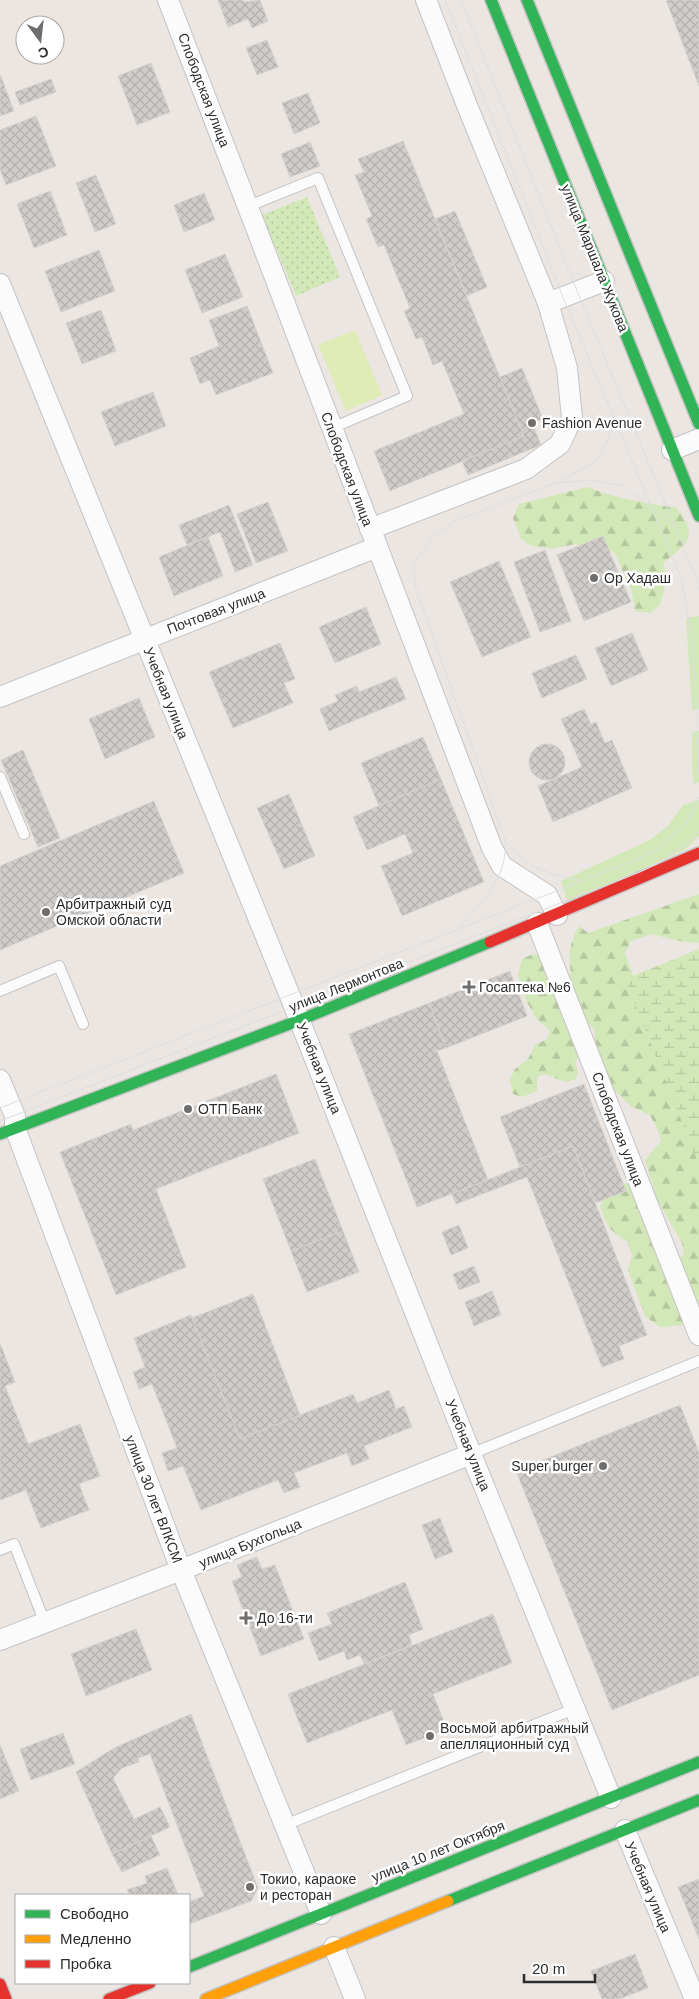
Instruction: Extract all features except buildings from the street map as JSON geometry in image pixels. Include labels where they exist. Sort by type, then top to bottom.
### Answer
[{"type":"main road","name":"улица Маршала Жукова","points":[[491,0],[699,516]]},
{"type":"main road","points":[[527,0],[699,424]]},
{"type":"main road","name":"улица Лермонтова","points":[[8,1131],[300,1020],[557,915],[699,853]]},
{"type":"main road","name":"улица 10 лет Октября","points":[[190,1967],[699,1762]]},
{"type":"main road","points":[[206,1999],[699,1800]]},
{"type":"main road","points":[[0,1984],[6,1999]]},
{"type":"main road","points":[[109,1999],[147,1984]]},
{"type":"street","name":"Слободская улица","points":[[168,0],[249,206],[373,538],[492,848],[502,866],[547,895],[557,915]]},
{"type":"street","points":[[426,0],[548,303],[604,281]]},
{"type":"street","name":"Учебная улица","points":[[0,284],[4,306],[144,639],[300,1020],[611,1798]]},
{"type":"street","name":"Почтовая улица","points":[[0,697],[144,639],[526,469],[560,444],[572,418],[567,368],[548,303]]},
{"type":"street","points":[[672,450],[699,440]]},
{"type":"street","name":"Слободская улица","points":[[537,923],[699,1335]]},
{"type":"street","name":"улица 30 лет ВЛКСМ","points":[[0,1080],[15,1116],[8,1131],[181,1570],[321,1914]]},
{"type":"street","name":"улица Бухгольца","points":[[0,1640],[472,1454]]},
{"type":"street","name":"Учебная улица","points":[[625,1830],[694,1988]]},
{"type":"street","points":[[334,1947],[355,1999]]},
{"type":"lane","points":[[249,206],[318,178],[408,396],[332,428]]},
{"type":"lane","points":[[0,777],[24,834]]},
{"type":"lane","points":[[0,991],[59,966],[83,1024]]},
{"type":"lane","points":[[472,1454],[699,1361]]},
{"type":"lane","points":[[0,1550],[14,1544],[45,1623]]},
{"type":"lane","points":[[286,1825],[574,1709]]},
{"type":"green space","points":[[307,197],[340,277],[296,296],[262,215]]},
{"type":"green space","points":[[355,330],[382,395],[346,411],[318,345]]},
{"type":"green space","points":[[588,487],[621,498],[677,508],[688,526],[688,539],[684,545],[663,563],[667,578],[660,605],[650,613],[635,611],[631,589],[614,552],[575,544],[553,549],[531,546],[521,539],[513,518],[519,504]]},
{"type":"green space","points":[[699,616],[699,709],[692,711],[686,618]]},
{"type":"green space","points":[[699,731],[699,782],[694,784],[692,732]]},
{"type":"green space","points":[[699,800],[699,836],[686,849],[568,903],[561,881],[650,840],[669,825],[683,805]]},
{"type":"green space","points":[[699,894],[699,943],[678,941],[652,934],[631,941],[625,953],[699,1154],[699,1327],[685,1325],[660,1327],[645,1316],[628,1270],[632,1255],[627,1241],[616,1234],[609,1226],[600,1206],[609,1186],[630,1183],[642,1207],[647,1229],[676,1260],[684,1255],[682,1243],[657,1199],[645,1160],[661,1141],[659,1133],[650,1115],[632,1107],[613,1089],[594,1052],[595,1031],[583,1017],[582,1006],[562,1003],[581,1055],[575,1061],[578,1072],[576,1079],[565,1082],[545,1074],[537,1077],[537,1091],[522,1097],[513,1094],[510,1079],[515,1069],[528,1059],[535,1045],[547,1039],[550,1031],[535,1017],[526,1000],[518,976],[522,959],[533,954],[543,956],[556,981],[571,974],[570,949],[579,926],[588,933]]},
{"type":"green space","points":[[699,949],[699,1165],[625,979]]},
{"type":"tram line","points":[[445,0],[563,297],[681,577],[692,651],[699,776]]},
{"type":"tram line","points":[[461,0],[577,291],[696,577],[699,592]]},
{"type":"tram line","points":[[560,481],[595,462],[607,442],[613,416]]},
{"type":"tram line","points":[[582,881],[539,869],[521,858],[505,840],[415,586],[414,563],[433,537],[455,521],[555,483],[591,480],[624,486],[675,527]]},
{"type":"tram line","points":[[0,1108],[636,860],[664,845],[687,822],[699,797]]},
{"type":"tram line","points":[[0,1121],[640,872],[671,855],[699,832]]},
{"type":"tram line","points":[[459,927],[485,899],[498,877],[503,865],[505,840]]},
{"type":"traffic: fast","points":[[491,0],[699,516]]},
{"type":"traffic: fast","points":[[527,0],[699,424]]},
{"type":"traffic: fast","points":[[0,1134],[300,1020],[490,942]]},
{"type":"traffic: fast","points":[[190,1967],[699,1762]]},
{"type":"traffic: fast","points":[[448,1901],[699,1800]]},
{"type":"traffic: slow","points":[[206,1999],[448,1901]]},
{"type":"traffic: jam","points":[[490,942],[699,853]]},
{"type":"traffic: jam","points":[[0,1984],[6,1999]]},
{"type":"traffic: jam","points":[[109,1999],[147,1984]]},
{"type":"place","name":"Fashion Avenue","points":[[532,423]]},
{"type":"place","name":"Ор Хадаш","points":[[594,578]]},
{"type":"place","name":"Арбитражный суд Омской области","points":[[46,912]]},
{"type":"place","name":"Госаптека №6","points":[[469,987]]},
{"type":"place","name":"ОТП Банк","points":[[188,1109]]},
{"type":"place","name":"Super burger","points":[[603,1466]]},
{"type":"place","name":"До 16-ти","points":[[246,1618]]},
{"type":"place","name":"Восьмой арбитражный апелляционный суд","points":[[430,1736]]},
{"type":"place","name":"Токио, караоке и ресторан","points":[[250,1887]]}]
